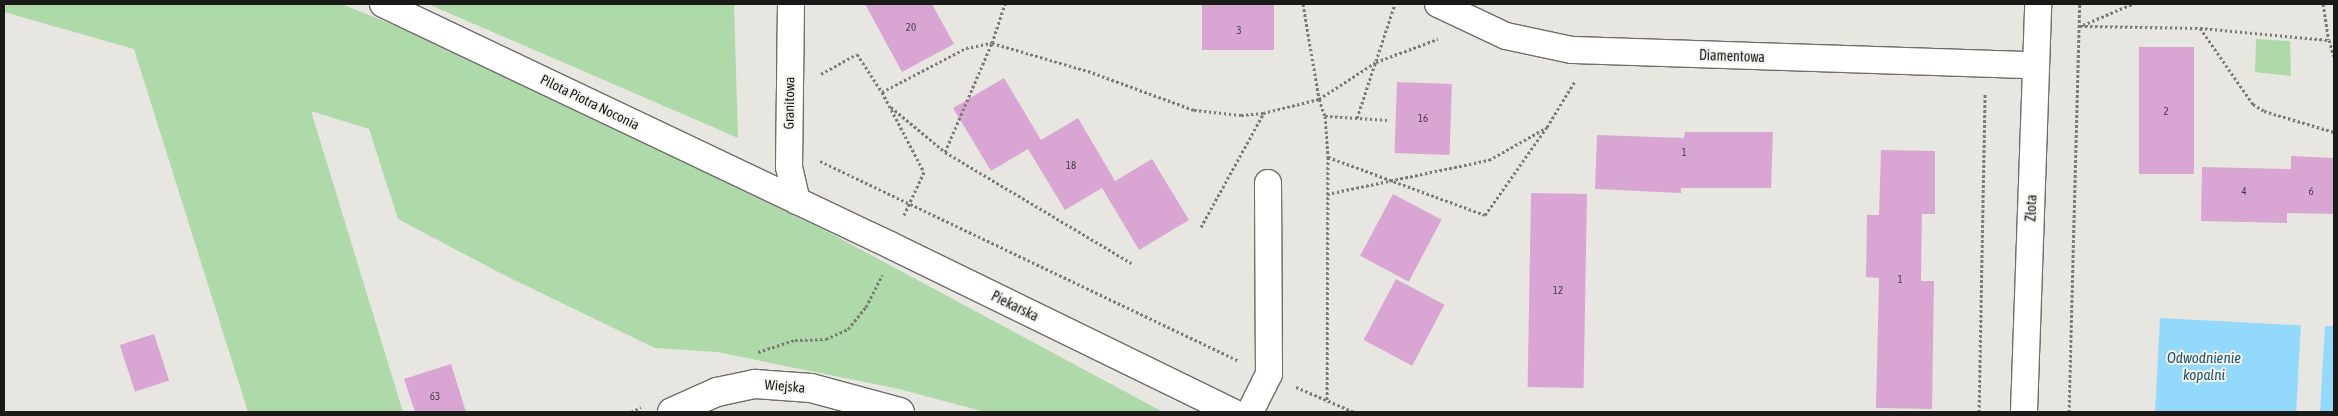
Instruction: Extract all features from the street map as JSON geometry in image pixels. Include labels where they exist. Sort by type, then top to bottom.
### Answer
[{"type":"street","name":"Pilota Piotra Noconia","points":[[383,4],[797,201]]},
{"type":"street","name":"Granitowa","points":[[791,4],[788,167],[797,201]]},
{"type":"street","name":"Diamentowa","points":[[1438,4],[1506,36],[1572,50],[2035,65]]},
{"type":"street","name":"Złota","points":[[2024,412],[2038,4]]},
{"type":"street","points":[[1250,412],[1269,374],[1268,183]]},
{"type":"street","name":"Piekarska","points":[[797,201],[1232,412]]},
{"type":"street","name":"Wiejska","points":[[660,408],[717,392],[755,384],[811,388],[900,412]]},
{"type":"path","points":[[945,152],[992,43],[1006,4]]},
{"type":"path","points":[[1303,4],[1319,99],[1325,116],[1328,157],[1327,402]]},
{"type":"path","points":[[1358,118],[1395,4]]},
{"type":"path","points":[[2068,412],[2080,4]]},
{"type":"path","points":[[2080,26],[2132,4]]},
{"type":"path","points":[[2323,4],[2329,40],[2334,56]]},
{"type":"path","points":[[2080,26],[2200,28],[2329,40]]},
{"type":"path","points":[[2200,28],[2253,104],[2264,111],[2334,132]]},
{"type":"path","points":[[882,92],[966,48],[992,43],[1088,71],[1194,110],[1241,115],[1263,113],[1319,99],[1376,62],[1441,37]]},
{"type":"path","points":[[752,354],[795,340],[826,339],[848,329],[866,307],[882,274],[890,246],[924,172],[890,106],[857,54],[817,76]]},
{"type":"path","points":[[1979,412],[1985,94],[1988,64]]},
{"type":"path","points":[[1328,157],[1485,215],[1547,127],[1579,74]]},
{"type":"path","points":[[890,106],[945,152],[1131,263]]},
{"type":"path","points":[[1201,227],[1263,113]]},
{"type":"path","points":[[1325,116],[1388,120]]},
{"type":"path","points":[[1327,194],[1489,160],[1547,127]]},
{"type":"path","points":[[818,160],[1327,402],[1354,412]]},
{"type":"path","points":[[631,412],[660,408]]},
{"type":"green space","points":[[4,4],[342,4],[398,27],[750,190],[1163,412],[985,412],[899,389],[717,352],[655,348],[502,274],[398,219],[369,129],[311,111],[403,412],[248,412],[134,49],[4,12]]},
{"type":"green space","points":[[428,4],[734,4],[738,138]]},
{"type":"green space","points":[[2256,39],[2290,41],[2291,76],[2255,72]]},
{"type":"water","name":"Odwodnienie kopalni","points":[[2160,318],[2301,325],[2296,412],[2155,412]]},
{"type":"water","points":[[2325,326],[2334,326],[2334,412],[2320,412]]},
{"type":"building","points":[[865,4],[932,4],[954,44],[902,72]]},
{"type":"building","points":[[1202,4],[1274,4],[1274,50],[1202,50]]},
{"type":"building","points":[[2139,47],[2194,47],[2194,174],[2139,174]]},
{"type":"building","points":[[1004,78],[1041,140],[1078,118],[1115,181],[1152,159],[1189,220],[1139,250],[1102,188],[1065,210],[1028,149],[991,171],[953,108]]},
{"type":"building","points":[[1397,82],[1452,84],[1449,155],[1395,153]]},
{"type":"building","points":[[1685,132],[1773,132],[1771,188],[1681,188],[1681,193],[1595,189],[1597,135],[1684,138]]},
{"type":"building","points":[[1881,150],[1935,151],[1935,214],[1922,214],[1921,281],[1934,281],[1932,409],[1876,408],[1879,278],[1866,277],[1867,215],[1879,215]]},
{"type":"building","points":[[2291,156],[2334,158],[2334,214],[2287,213],[2287,223],[2201,221],[2202,167],[2291,169]]},
{"type":"building","points":[[1531,193],[1587,194],[1584,388],[1528,387]]},
{"type":"building","points":[[1393,194],[1442,220],[1409,282],[1360,256]]},
{"type":"building","points":[[1396,279],[1445,305],[1412,366],[1364,340]]},
{"type":"building","points":[[154,334],[169,381],[135,392],[120,345]]},
{"type":"building","points":[[451,364],[466,412],[415,412],[404,379]]}]
